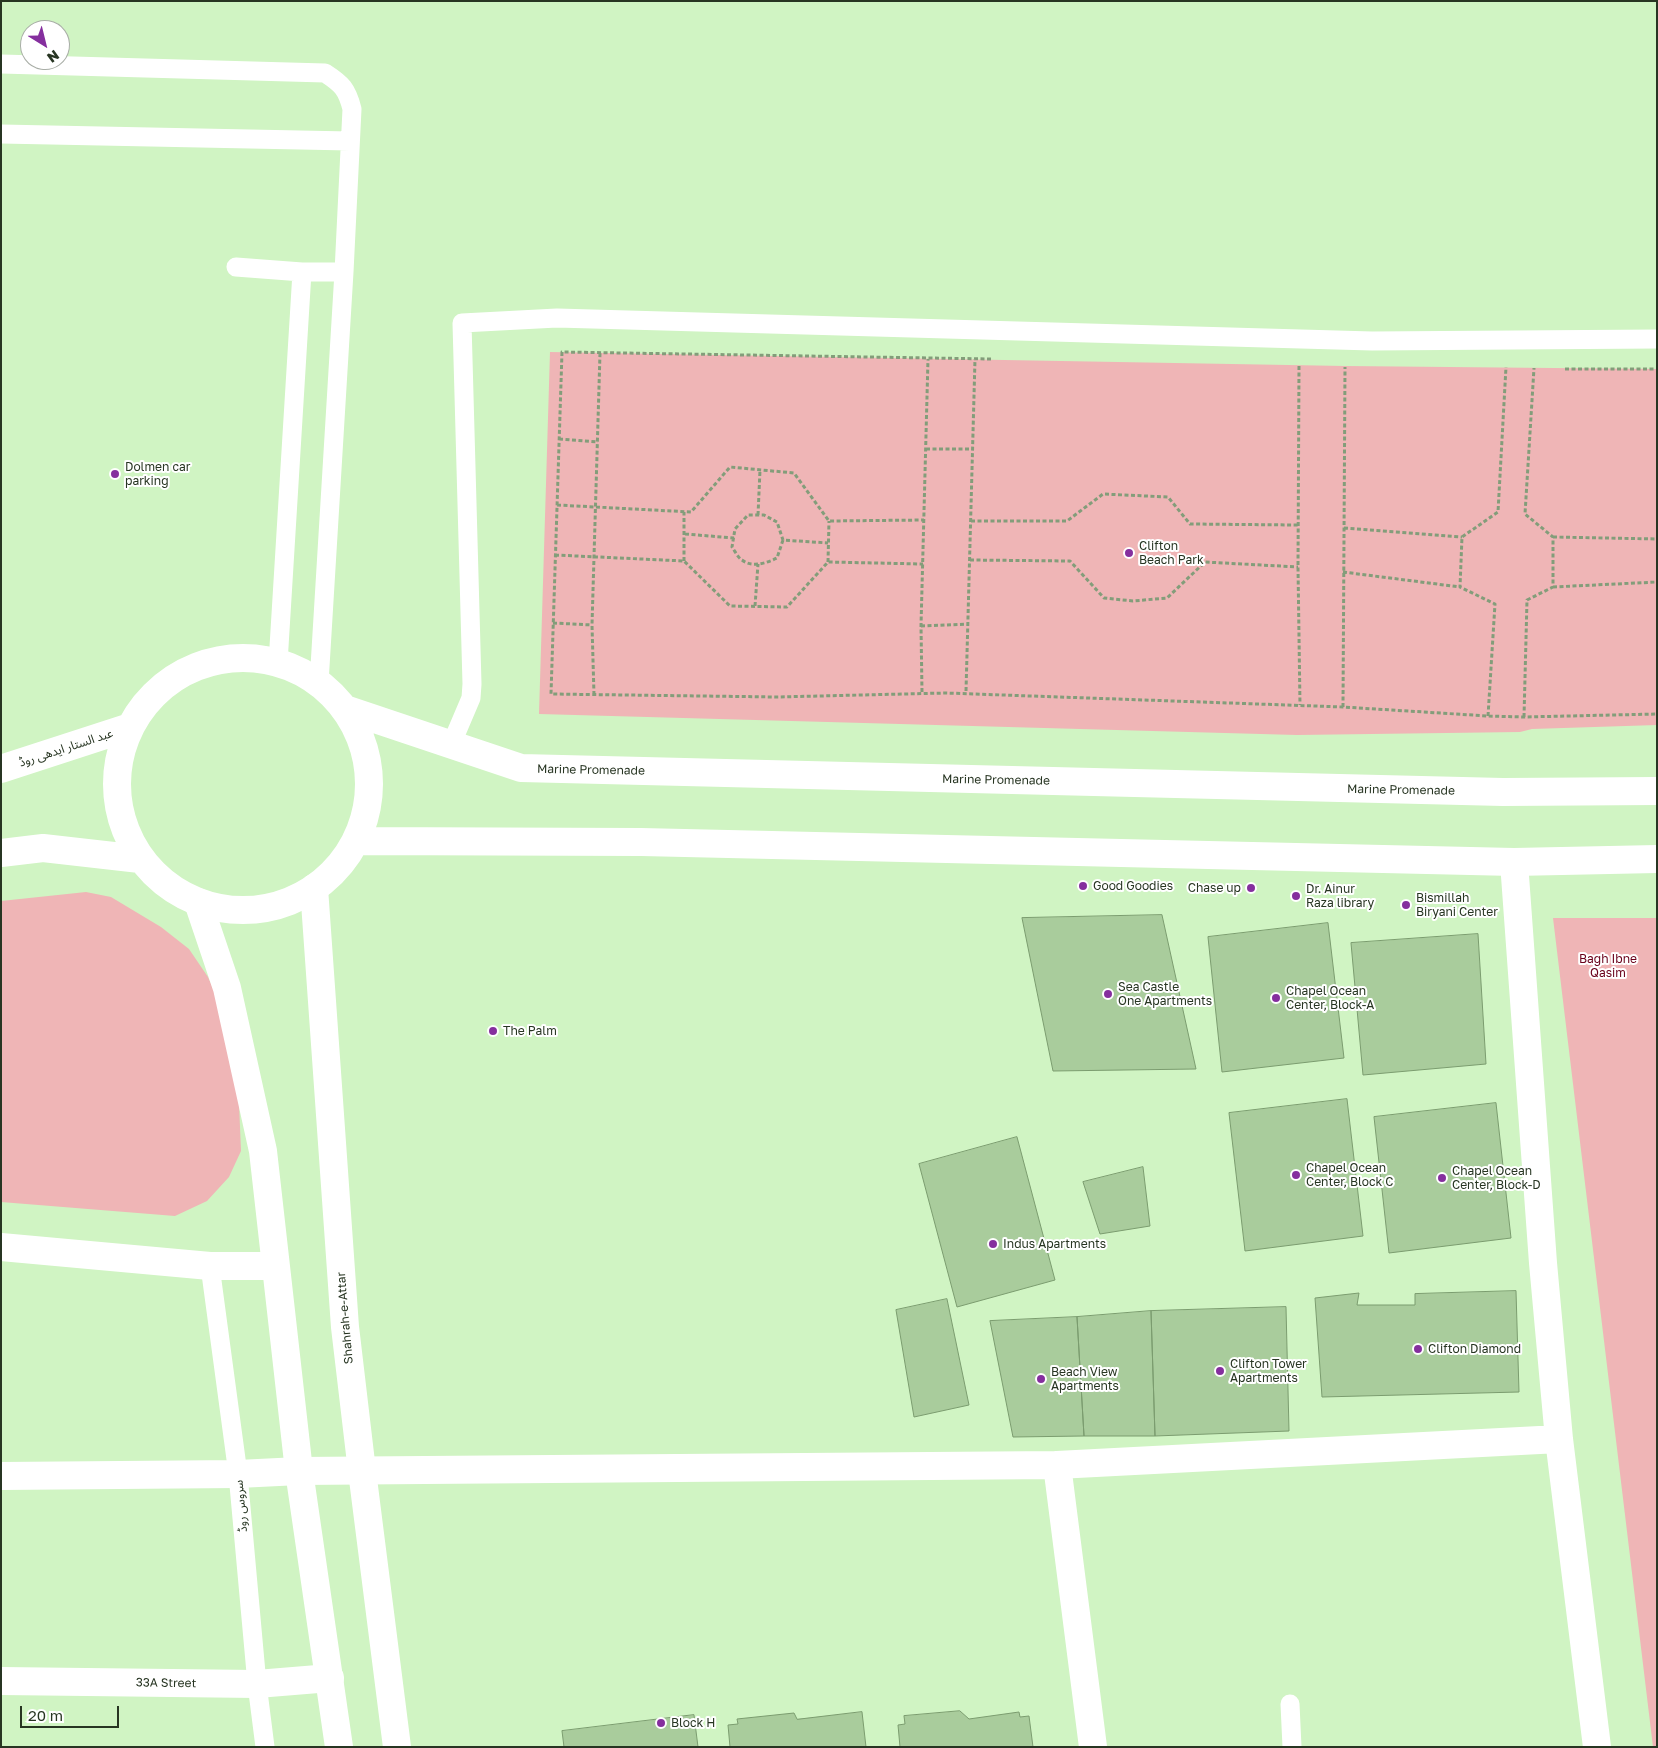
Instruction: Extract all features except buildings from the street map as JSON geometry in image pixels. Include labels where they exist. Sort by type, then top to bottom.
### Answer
[{"type":"main road","points":[[247,658],[278,663],[300,671],[319,683],[345,709],[362,740],[369,774],[367,809],[356,842],[338,867],[314,888],[278,905],[237,910],[198,902],[166,884],[140,859],[124,828],[116,794],[119,760],[130,727],[151,697],[180,675],[214,661],[247,658]]},
{"type":"main road","name":"Marine Promenade","points":[[345,709],[521,768],[1503,792],[1657,791]]},
{"type":"main road","name":"عبد الستار ایدھی روڈ","points":[[1,769],[130,727]]},
{"type":"main road","points":[[356,842],[614,841],[1514,862],[1657,859]]},
{"type":"main road","points":[[1,853],[43,848],[140,859]]},
{"type":"main road","points":[[1514,862],[1543,1263],[1559,1438],[1597,1747]]},
{"type":"main road","name":"Shahrah-e-Attar","points":[[314,888],[345,1327],[397,1747]]},
{"type":"main road","points":[[198,902],[228,988],[263,1151],[299,1471],[339,1747]]},
{"type":"main road","points":[[1,1247],[210,1266],[275,1266]]},
{"type":"main road","points":[[1,1476],[238,1474],[299,1471],[1058,1465],[1559,1438]]},
{"type":"main road","points":[[1058,1465],[1093,1747]]},
{"type":"main road","name":"33A Street","points":[[1,1681],[258,1684],[330,1678]]},
{"type":"lane","points":[[1,64],[325,73],[340,83],[348,94],[352,109],[344,272],[319,683]]},
{"type":"lane","points":[[1,134],[350,141]]},
{"type":"lane","points":[[236,267],[302,272],[344,272]]},
{"type":"lane","points":[[278,663],[302,272]]},
{"type":"lane","points":[[451,744],[471,698],[472,684],[462,323],[557,318],[1372,342],[1657,339]]},
{"type":"lane","name":"سروس روڈ","points":[[210,1266],[238,1474],[265,1747]]},
{"type":"lane","points":[[1290,1704],[1292,1747]]},
{"type":"path","points":[[562,352],[551,694],[777,697],[922,692],[1300,705],[1488,716],[1657,714]]},
{"type":"path","points":[[594,696],[592,625],[600,353]]},
{"type":"path","points":[[922,692],[921,626],[928,359]]},
{"type":"path","points":[[966,691],[975,359]]},
{"type":"path","points":[[1299,365],[1298,567],[1300,705]]},
{"type":"path","points":[[1343,707],[1345,366]]},
{"type":"path","points":[[1344,528],[1462,536],[1498,512],[1506,367]]},
{"type":"path","points":[[1534,368],[1525,514],[1554,537],[1657,539]]},
{"type":"path","points":[[559,439],[598,442]]},
{"type":"path","points":[[926,449],[972,449]]},
{"type":"path","points":[[555,555],[684,561],[730,606],[787,607],[828,562],[828,521],[794,473],[730,467],[691,512],[557,505]]},
{"type":"path","points":[[758,515],[760,470]]},
{"type":"path","points":[[971,521],[1067,521],[1103,494],[1168,497],[1190,524],[1298,525]]},
{"type":"path","points":[[684,512],[684,561]]},
{"type":"path","points":[[748,515],[758,515],[764,515],[777,522],[783,540],[777,558],[766,563],[752,564],[741,560],[732,547],[735,529],[748,515]]},
{"type":"path","points":[[828,521],[924,520]]},
{"type":"path","points":[[685,534],[734,538]]},
{"type":"path","points":[[1460,587],[1462,536]]},
{"type":"path","points":[[1553,587],[1554,537]]},
{"type":"path","points":[[783,540],[828,543]]},
{"type":"path","points":[[970,560],[1070,561],[1104,598],[1133,601],[1167,598],[1205,562],[1298,567]]},
{"type":"path","points":[[828,562],[923,564]]},
{"type":"path","points":[[755,606],[758,564]]},
{"type":"path","points":[[1343,572],[1460,587],[1494,604],[1488,716]]},
{"type":"path","points":[[1524,717],[1527,600],[1553,587],[1657,582]]},
{"type":"path","points":[[553,623],[592,625]]},
{"type":"path","points":[[921,626],[969,624]]},
{"type":"green space","points":[[550,352],[1345,366],[1657,369],[1657,725],[1532,729],[1520,732],[1297,735],[539,714]]},
{"type":"green space","points":[[86,892],[111,897],[161,927],[189,949],[208,977],[225,1014],[239,1103],[241,1151],[229,1177],[207,1201],[175,1216],[1,1202],[1,901]]},
{"type":"green space","name":"Bagh Ibne Qasim","points":[[1553,918],[1657,918],[1657,1747],[1653,1747]]},
{"type":"place","name":"Dolmen car parking","points":[[115,474]]},
{"type":"place","name":"Clifton Beach Park","points":[[1129,553]]},
{"type":"place","name":"Good Goodies","points":[[1083,886]]},
{"type":"place","name":"Chase up","points":[[1251,888]]},
{"type":"place","name":"Dr. Ainur Raza library","points":[[1296,896]]},
{"type":"place","name":"Bismillah Biryani Center","points":[[1406,905]]},
{"type":"place","name":"Sea Castle One Apartments","points":[[1108,994]]},
{"type":"place","name":"Chapel Ocean Center, Block-A","points":[[1276,998]]},
{"type":"place","name":"The Palm","points":[[493,1031]]},
{"type":"place","name":"Chapel Ocean Center, Block C","points":[[1296,1175]]},
{"type":"place","name":"Chapel Ocean Center, Block-D","points":[[1442,1178]]},
{"type":"place","name":"Indus Apartments","points":[[993,1244]]},
{"type":"place","name":"Clifton Diamond","points":[[1418,1349]]},
{"type":"place","name":"Clifton Tower Apartments","points":[[1220,1371]]},
{"type":"place","name":"Beach View Apartments","points":[[1041,1379]]},
{"type":"place","name":"Block H","points":[[661,1723]]}]
